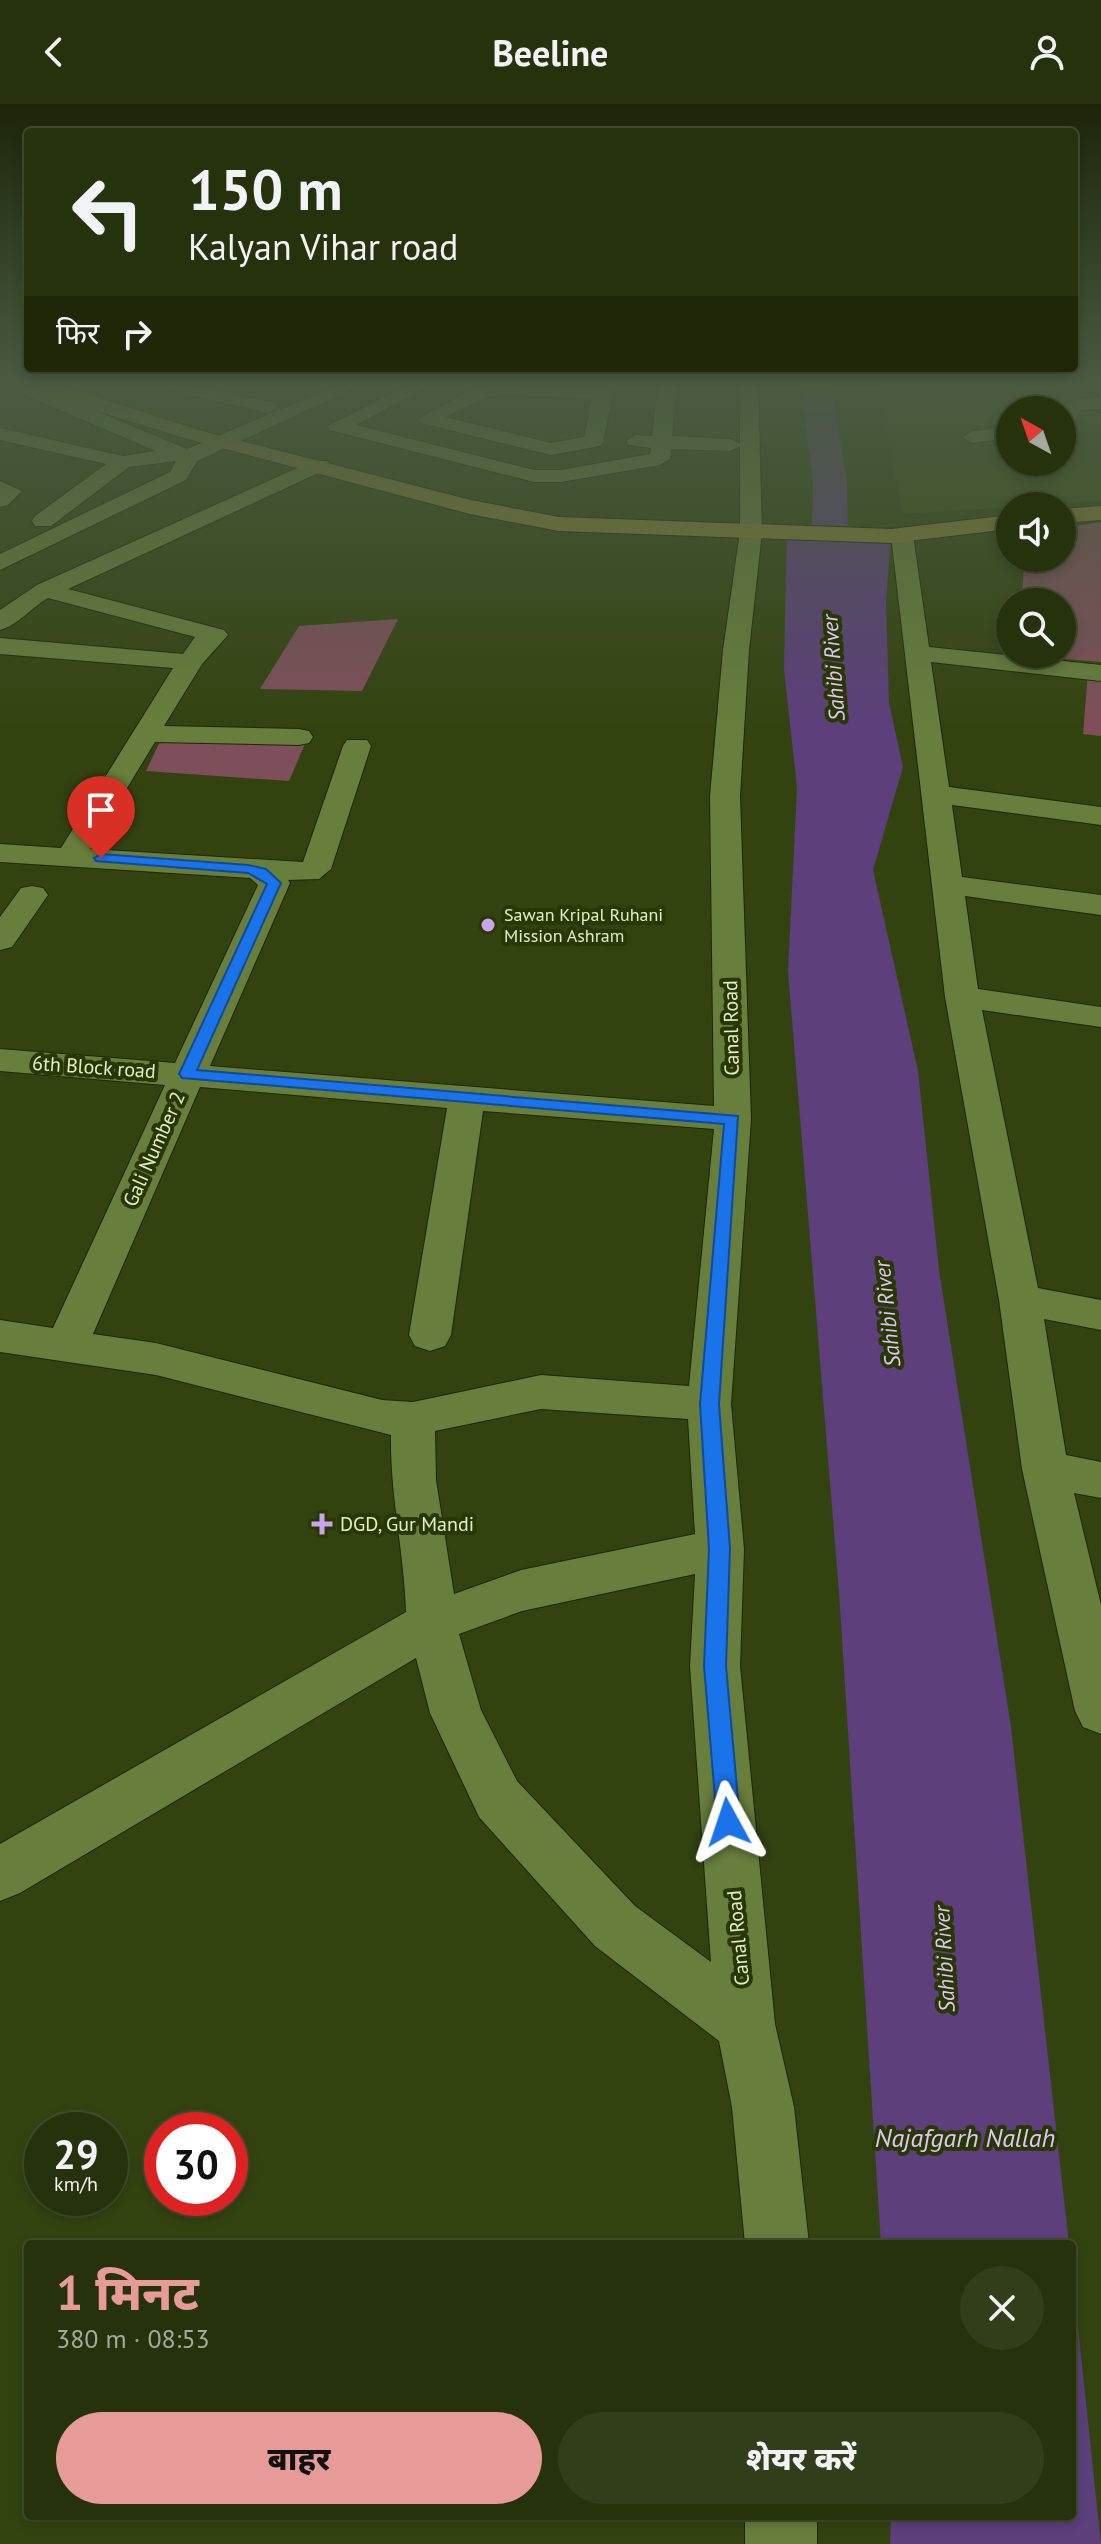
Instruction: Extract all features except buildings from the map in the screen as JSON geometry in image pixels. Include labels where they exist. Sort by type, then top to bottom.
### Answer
[{"type":"street","points":[[0,553],[73,499]]},
{"type":"street","points":[[0,563],[132,499]]},
{"type":"street","points":[[0,623],[9,604],[245,499]]},
{"type":"street","points":[[448,499],[559,524],[743,525],[896,536],[996,524]]},
{"type":"street","points":[[484,499],[497,512]]},
{"type":"street","name":"Canal Road","points":[[744,499],[725,796],[733,1119],[709,1404],[720,1549],[715,1666],[745,2024],[763,2107],[777,2240]]},
{"type":"street","points":[[1076,515],[1101,513]]},
{"type":"street","points":[[896,536],[918,653],[962,997],[1020,1300],[1045,1469],[1101,1711]]},
{"type":"street","points":[[45,590],[215,635],[204,643],[190,662],[71,856]]},
{"type":"street","points":[[0,646],[190,662]]},
{"type":"street","points":[[918,653],[1101,673]]},
{"type":"street","points":[[146,734],[299,737]]},
{"type":"street","points":[[0,853],[308,872],[316,869],[357,746]]},
{"type":"street","points":[[936,794],[1101,816]]},
{"type":"street","name":"Gali Number 2","points":[[67,1344],[274,883],[261,871]]},
{"type":"street","points":[[948,884],[1101,905]]},
{"type":"street","points":[[0,940],[32,895]]},
{"type":"street","points":[[962,997],[1101,1017]]},
{"type":"street","name":"6th Block road","points":[[0,1060],[733,1119]]},
{"type":"street","points":[[430,1335],[467,1098]]},
{"type":"street","points":[[1020,1300],[1101,1315]]},
{"type":"street","points":[[0,1336],[156,1359],[382,1417],[413,1419],[541,1392],[709,1404]]},
{"type":"street","points":[[413,1419],[413,1480],[429,1572],[431,1623],[456,1713],[498,1799],[615,1926],[745,2024]]},
{"type":"street","points":[[1045,1469],[1101,1480]]},
{"type":"street","points":[[0,1874],[431,1623],[521,1591],[720,1549]]},
{"type":"street","points":[[781,2520],[781,2544]]},
{"type":"shaded area","points":[[900,499],[996,499],[996,508],[903,514]]},
{"type":"shaded area","points":[[1076,499],[1101,501],[1076,503]]},
{"type":"shaded area","points":[[1101,522],[1101,662],[1076,660],[1076,588],[1023,588],[1023,572],[1076,572],[1076,526]]},
{"type":"shaded area","points":[[398,619],[362,691],[260,689],[299,626]]},
{"type":"shaded area","points":[[1088,672],[1101,673],[1101,736],[1083,734]]},
{"type":"shaded area","points":[[166,729],[307,739],[289,781],[146,771]]},
{"type":"water","name":"Najafgarh Nallah","points":[[787,526],[891,530],[886,602],[889,703],[903,767],[873,870],[918,1071],[939,1270],[1011,1727],[1069,2240],[881,2240],[839,1592],[788,971],[797,788],[784,669]]},
{"type":"water","points":[[1076,2309],[1101,2544],[890,2544],[891,2520],[1076,2520]]},
{"type":"waterway","name":"Sahibi River","points":[[830,499],[830,621]]},
{"type":"place","name":"Sawan Kripal Ruhani Mission Ashram","points":[[488,925]]},
{"type":"place","name":"DGD, Gur Mandi","points":[[322,1524]]},
{"type":"route","points":[[101,858],[248,869],[261,871],[274,883],[187,1074],[733,1119],[709,1404],[720,1549],[715,1666],[728,1822]]}]
